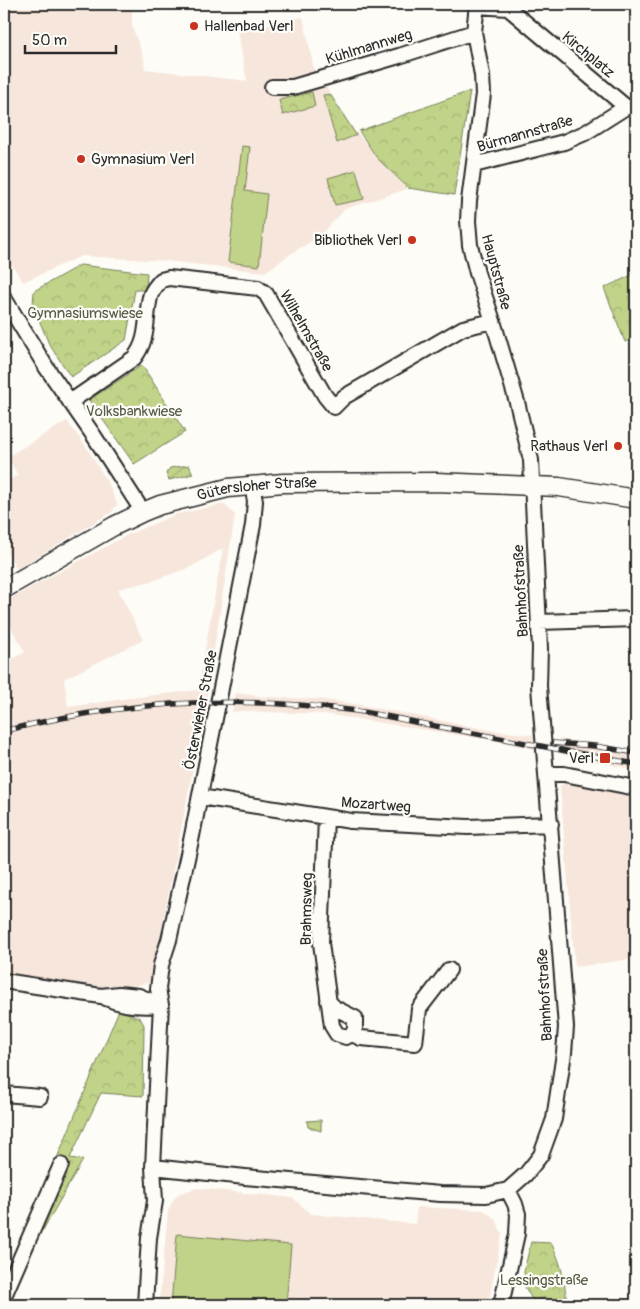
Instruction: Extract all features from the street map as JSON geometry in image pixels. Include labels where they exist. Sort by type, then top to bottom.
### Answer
[{"type":"main road","name":"Gütersloher Straße","points":[[4,589],[114,526],[143,512],[160,505],[217,490],[252,485],[410,482],[532,486],[577,489],[636,499]]},
{"type":"street","name":"Hauptstraße","points":[[477,5],[474,32],[482,75],[483,94],[468,221],[470,245],[523,423],[531,460],[532,486]]},
{"type":"street","name":"Kirchplatz","points":[[477,5],[508,8],[631,107]]},
{"type":"street","name":"Kühlmannweg","points":[[272,88],[293,87],[474,32]]},
{"type":"street","name":"Bürmannstraße","points":[[474,164],[564,142],[585,134],[631,107]]},
{"type":"street","name":"Wilhelmstraße","points":[[70,402],[134,358],[140,351],[146,334],[150,295],[161,280],[169,278],[258,288],[266,294],[325,396],[334,407],[344,397],[463,328],[493,321]]},
{"type":"street","points":[[5,304],[143,512]]},
{"type":"street","name":"Österwieher Straße","points":[[145,1305],[149,1238],[147,1200],[153,1167],[161,1005],[158,989],[161,964],[169,940],[200,796],[253,525],[255,501],[252,485]]},
{"type":"street","name":"Bahnhofstraße","points":[[153,1167],[449,1195],[486,1196],[508,1190],[526,1174],[541,1155],[554,1119],[564,1054],[566,1027],[539,686],[539,622],[532,486]]},
{"type":"street","points":[[539,622],[636,619]]},
{"type":"street","points":[[547,774],[564,774],[636,788]]},
{"type":"street","name":"Mozartweg","points":[[200,796],[351,821],[468,828],[551,824]]},
{"type":"street","name":"Brahmsweg","points":[[326,817],[321,942],[332,1026],[337,1034],[346,1037],[352,1034],[373,1039],[415,1043],[419,1009],[449,970]]},
{"type":"street","points":[[4,981],[101,996],[119,994],[139,996],[161,1005]]},
{"type":"street","points":[[4,1094],[40,1097]]},
{"type":"street","points":[[4,1296],[61,1166]]},
{"type":"street","points":[[501,1305],[517,1234],[518,1214],[508,1190]]},
{"type":"shaded area","points":[[4,4],[132,4],[132,26],[144,59],[145,69],[247,81],[237,30],[303,17],[314,69],[356,133],[407,189],[345,209],[321,235],[265,272],[166,261],[81,256],[23,282],[4,253]]},
{"type":"shaded area","points":[[67,421],[89,451],[110,487],[117,504],[112,512],[17,569],[4,547],[4,483],[18,475],[7,457]]},
{"type":"shaded area","points":[[224,504],[235,515],[205,707],[151,982],[120,989],[42,982],[4,976],[4,726],[13,724],[4,707],[4,664],[25,652],[4,615],[4,602],[129,534],[177,514]],"holes":[[[223,548],[198,690],[68,707],[64,679],[143,640],[118,589],[152,581],[191,567]]]},
{"type":"shaded area","points":[[236,693],[267,697],[318,699],[355,704],[490,730],[533,735],[534,749],[497,741],[325,714],[232,712]]},
{"type":"shaded area","points":[[559,739],[636,752],[636,770],[561,754]]},
{"type":"shaded area","points":[[568,780],[632,793],[636,837],[636,981],[631,959],[575,967],[560,786]]},
{"type":"shaded area","points":[[197,1188],[293,1198],[311,1214],[415,1224],[417,1207],[484,1210],[496,1220],[502,1234],[488,1305],[159,1305],[168,1211],[178,1194]]},
{"type":"green space","points":[[470,91],[454,195],[408,188],[377,158],[359,131]]},
{"type":"green space","points":[[312,92],[315,106],[283,115],[279,100]]},
{"type":"green space","points":[[330,94],[356,135],[337,143],[323,95]]},
{"type":"green space","points":[[242,146],[250,147],[245,191],[267,194],[259,266],[228,262]]},
{"type":"green space","points":[[356,170],[364,199],[335,205],[328,178]]},
{"type":"green space","name":"Gymnasiumswiese","points":[[80,265],[147,273],[146,290],[135,290],[126,340],[71,377],[49,344],[33,305],[34,291]]},
{"type":"green space","points":[[636,273],[636,338],[625,342],[604,288]]},
{"type":"green space","name":"Volksbankwiese","points":[[142,365],[185,432],[134,464],[89,400]]},
{"type":"green space","points":[[189,465],[193,474],[169,480],[166,473],[170,468]]},
{"type":"green space","points":[[119,1010],[140,1018],[144,1025],[143,1096],[101,1093],[70,1158],[83,1160],[43,1230],[29,1225]]},
{"type":"green space","points":[[321,1120],[321,1131],[308,1127],[307,1121]]},
{"type":"green space","points":[[177,1234],[291,1245],[286,1305],[171,1305]]},
{"type":"green space","name":"Lessingstraße","points":[[531,1242],[551,1243],[562,1273],[567,1305],[539,1305],[533,1301],[525,1287],[524,1271]]},
{"type":"railway","points":[[4,731],[47,721],[135,707],[224,702],[268,703],[357,711],[636,764]]},
{"type":"railway","points":[[553,743],[595,746],[636,753]]},
{"type":"place","name":"Hallenbad Verl","points":[[194,26]]},
{"type":"place","name":"Gymnasium Verl","points":[[81,159]]},
{"type":"place","name":"Bibliothek Verl","points":[[412,240]]},
{"type":"place","name":"Rathaus Verl","points":[[618,446]]},
{"type":"place","name":"Verl","points":[[605,758]]}]
